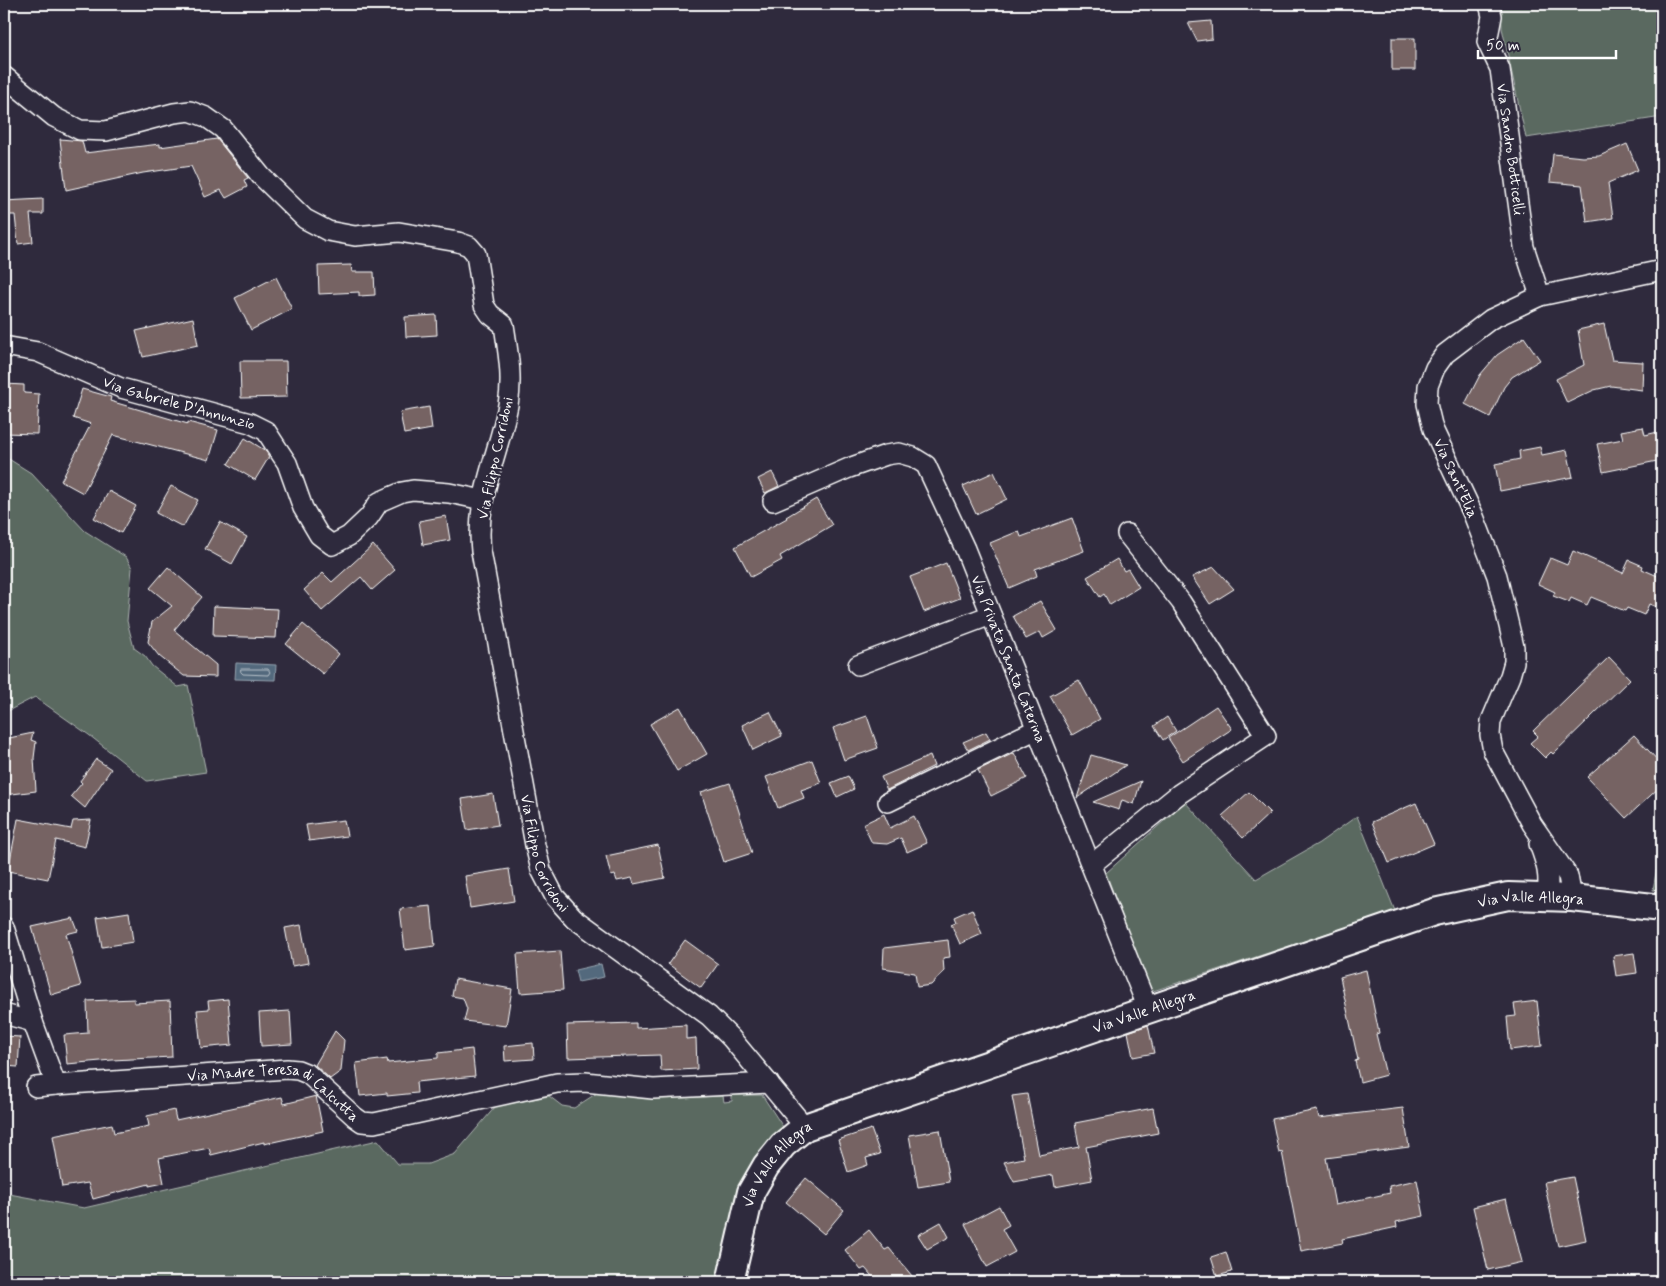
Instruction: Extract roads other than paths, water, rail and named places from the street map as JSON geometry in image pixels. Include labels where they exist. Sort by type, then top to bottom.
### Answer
[{"type":"main road","name":"Via Valle Allegra","points":[[730,1282],[751,1192],[766,1166],[783,1145],[805,1127],[1434,912],[1508,896],[1572,898],[1662,908]]},
{"type":"street","name":"Via Sandro Botticelli","points":[[1489,4],[1492,16],[1487,42],[1500,69],[1524,247],[1540,296]]},
{"type":"street","name":"Via Filippo Corridoni","points":[[4,76],[54,117],[80,130],[106,131],[174,113],[190,111],[206,117],[223,129],[260,176],[305,219],[328,231],[354,236],[398,232],[458,242],[469,246],[476,254],[484,305],[490,314],[504,325],[511,374],[508,405],[482,500],[479,533],[481,552],[541,870],[555,897],[574,918],[709,1016],[731,1038],[805,1127]]},
{"type":"street","name":"Via Sant'Elia","points":[[1532,824],[1493,751],[1490,735],[1491,720],[1514,662],[1514,647],[1497,576],[1473,514],[1433,429],[1427,404],[1428,386],[1435,368],[1445,354],[1491,319],[1540,296],[1662,270]]},
{"type":"street","name":"Via Gabriele D'Annunzio","points":[[4,346],[38,352],[121,388],[250,423],[266,431],[287,463],[294,488],[303,508],[319,535],[332,545],[349,536],[369,518],[379,502],[402,492],[413,490],[450,493],[482,500]]},
{"type":"street","name":"Via Privata Santa Caterina","points":[[773,501],[849,468],[886,455],[899,453],[912,457],[926,465],[991,615],[1148,1009]]},
{"type":"street","points":[[1091,865],[1179,794],[1266,736],[1181,602],[1127,534]]},
{"type":"street","points":[[858,665],[991,615]]},
{"type":"street","points":[[888,802],[1037,729]]},
{"type":"street","points":[[1532,824],[1545,859],[1550,883],[1546,896]]},
{"type":"street","points":[[1532,824],[1568,876],[1572,898]]},
{"type":"street","points":[[4,927],[33,1022],[56,1085]]},
{"type":"street","points":[[4,1014],[33,1022]]},
{"type":"street","name":"Via Madre Teresa di Calcutta","points":[[36,1087],[287,1069],[298,1070],[308,1074],[362,1122],[374,1123],[558,1083],[585,1082],[653,1089],[769,1083]]},
{"type":"water","points":[[236,663],[276,665],[275,680],[235,679]]},
{"type":"water","points":[[601,964],[604,977],[578,982],[575,970]]}]
